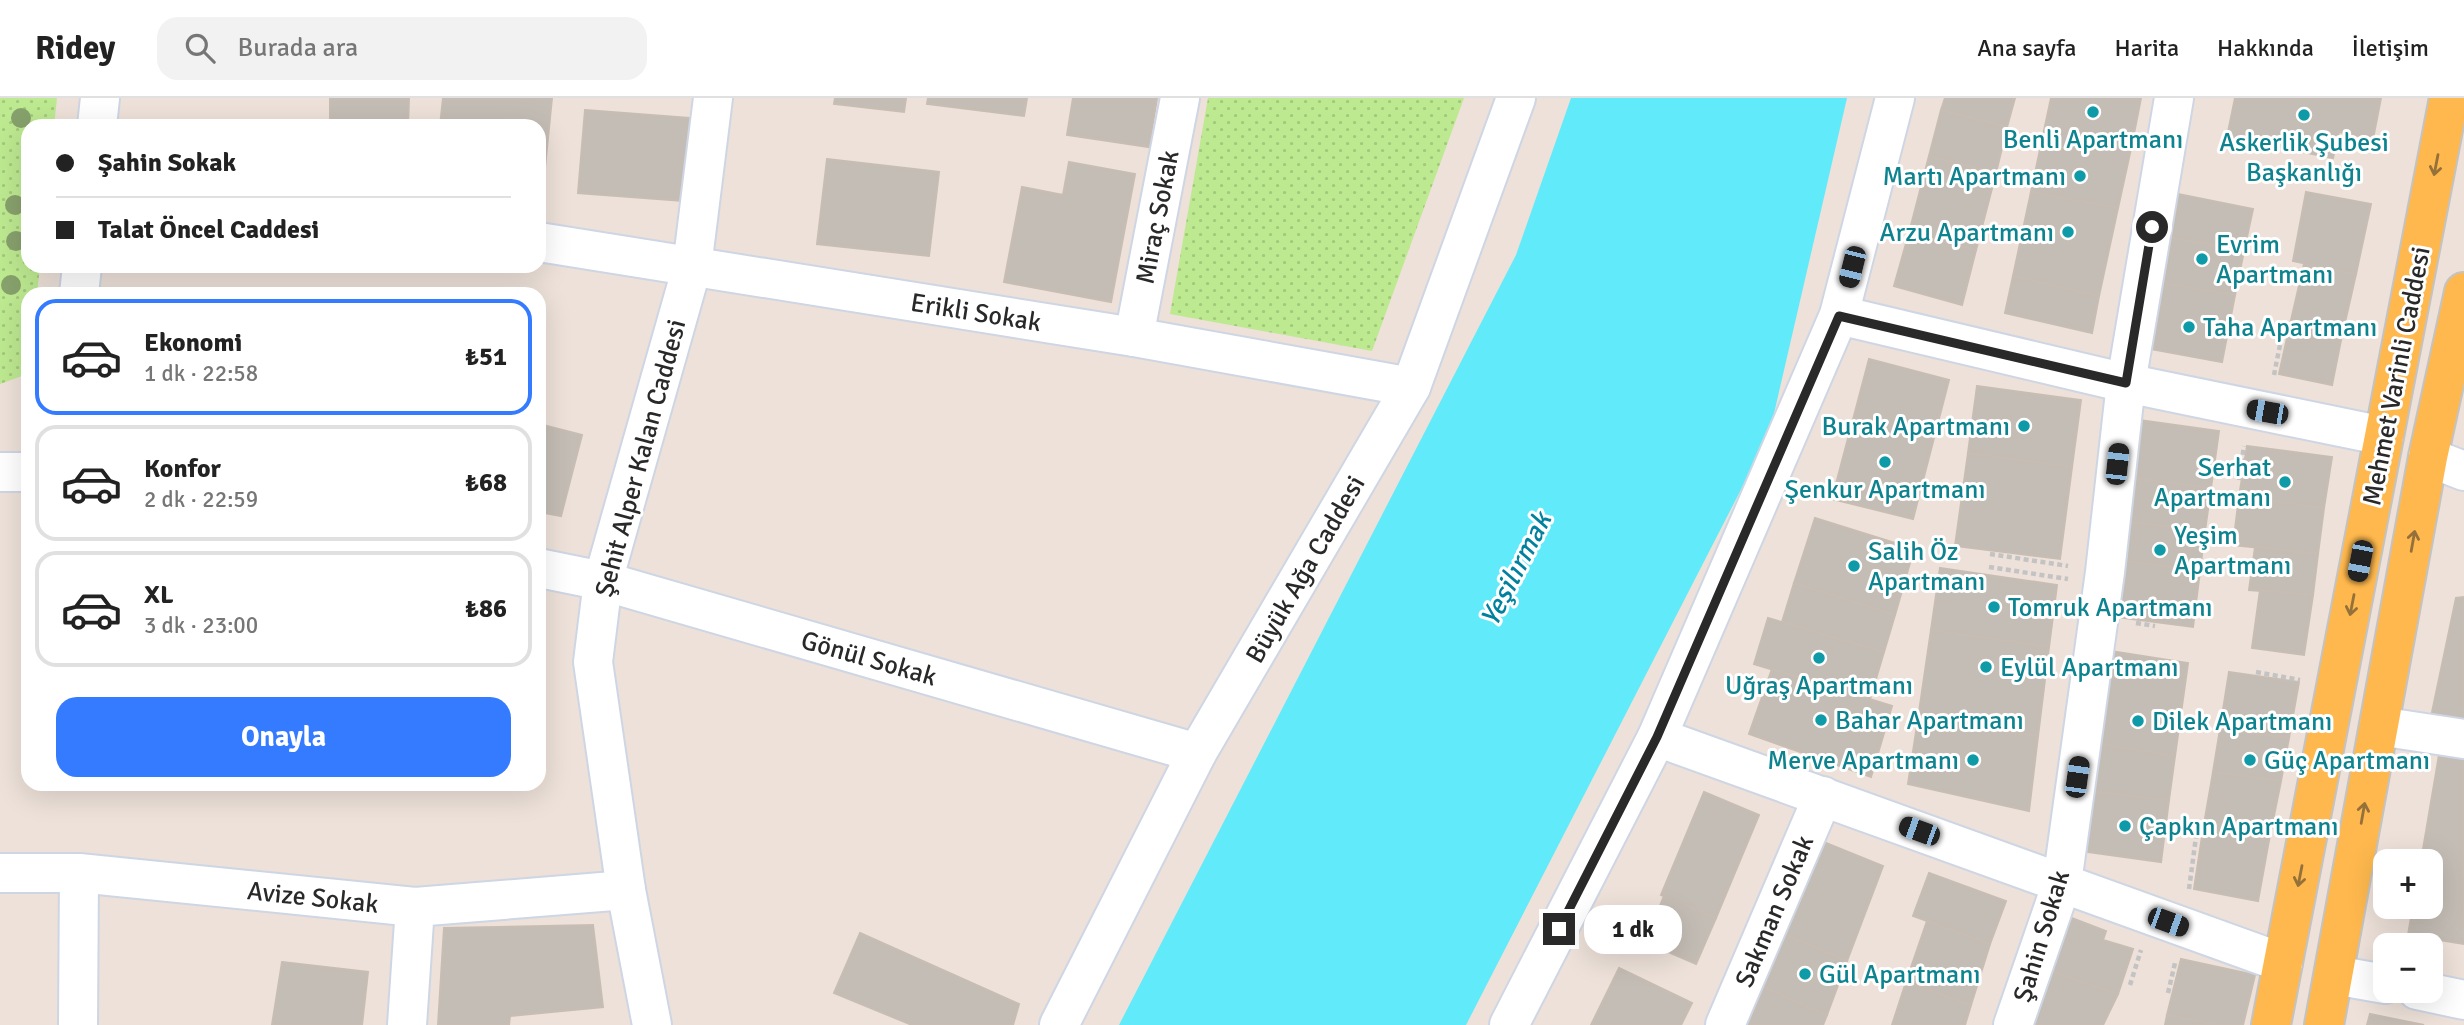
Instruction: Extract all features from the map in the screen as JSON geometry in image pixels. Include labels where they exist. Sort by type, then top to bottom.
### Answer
[{"type":"main road","name":"Mehmet Varinli Caddesi","points":[[2271,1025],[2449,98]]},
{"type":"main road","name":"Mehmet Varinli Caddesi","points":[[2324,1025],[2428,457],[2464,292]]},
{"type":"street","points":[[98,119],[100,98]]},
{"type":"street","name":"Şehit Alper Kalan Caddesi","points":[[652,1025],[626,890],[593,662],[603,581],[692,267],[713,98]]},
{"type":"street","name":"Miraç Sokak","points":[[1134,337],[1180,98]]},
{"type":"street","name":"Büyük Ağa Caddesi","points":[[1059,1025],[1197,753],[1411,387],[1516,98]]},
{"type":"street","points":[[1509,1025],[1657,737],[1839,316],[1895,98]]},
{"type":"street","name":"Şahin Sokak","points":[[2013,1025],[2062,883],[2104,579],[2126,383],[2174,98]]},
{"type":"street","name":"Erikli Sokak","points":[[546,244],[1134,337],[1411,387]]},
{"type":"street","points":[[1839,316],[2126,383],[2384,436]]},
{"type":"street","points":[[2428,457],[2464,471]]},
{"type":"street","points":[[0,472],[21,472]]},
{"type":"street","name":"Gönül Sokak","points":[[546,569],[603,581],[1197,753]]},
{"type":"street","points":[[2379,726],[2464,739]]},
{"type":"street","points":[[1657,737],[2283,963]]},
{"type":"street","name":"Sakman Sokak","points":[[1725,1025],[1823,796]]},
{"type":"street","name":"Avize Sokak","points":[[0,873],[79,873],[415,907],[626,890]]},
{"type":"street","points":[[78,1025],[79,873]]},
{"type":"street","points":[[407,1025],[415,907]]},
{"type":"street","points":[[2334,975],[2373,982]]},
{"type":"street","points":[[2443,996],[2464,1000]]},
{"type":"path","points":[[1990,554],[2104,579]]},
{"type":"path","points":[[1989,568],[2104,579]]},
{"type":"path","points":[[2184,927],[2196,837]]},
{"type":"green space","points":[[0,98],[57,98],[55,119],[21,119],[21,273],[39,273],[38,287],[21,287],[21,376],[0,384]]},
{"type":"green space","points":[[1208,98],[1464,98],[1372,351],[1170,314]]},
{"type":"water","name":"Yeşilırmak","points":[[1571,98],[1847,98],[1769,435],[1466,1025],[1119,1025],[1516,255]]},
{"type":"building","points":[[330,98],[409,98],[408,119],[330,119]]},
{"type":"building","points":[[443,98],[552,98],[546,157],[546,119],[441,119]]},
{"type":"building","points":[[835,98],[906,98],[904,112],[834,104]]},
{"type":"building","points":[[928,98],[1027,98],[1024,116],[927,104]]},
{"type":"building","points":[[1073,98],[1157,98],[1149,147],[1067,135]]},
{"type":"building","points":[[1945,98],[2015,98],[2007,127],[1941,110]]},
{"type":"building","name":"Benli Apartmanı","points":[[2051,98],[2141,98],[2132,144],[2045,126]]},
{"type":"building","name":"Askerlik Şubesi Başkanlığı","points":[[2235,98],[2381,98],[2373,139],[2339,132],[2333,158],[2227,137]]},
{"type":"building","points":[[585,110],[689,118],[683,201],[578,193]]},
{"type":"building","points":[[1941,110],[2007,127],[1996,173],[1929,156]]},
{"type":"building","name":"Martı Apartmanı","points":[[2045,126],[2132,144],[2118,208],[2031,192]]},
{"type":"building","points":[[1929,156],[1996,173],[1976,250],[1909,233]]},
{"type":"building","points":[[827,159],[939,172],[929,256],[817,244]]},
{"type":"building","points":[[1069,162],[1135,174],[1111,302],[1004,282],[1022,187],[1063,195]]},
{"type":"building","name":"Arzu Apartmanı","points":[[2031,192],[2118,208],[2099,296],[2013,276]]},
{"type":"building","points":[[2306,192],[2371,204],[2356,274],[2293,261]]},
{"type":"building","points":[[2173,193],[2253,209],[2244,251],[2165,236]]},
{"type":"building","points":[[1909,233],[1976,250],[1962,305],[1894,286]]},
{"type":"building","name":"Evrim Apartmanı","points":[[2165,236],[2244,251],[2235,295],[2157,282]]},
{"type":"building","points":[[2304,264],[2356,274],[2341,340],[2289,329]]},
{"type":"building","points":[[2013,276],[2099,296],[2092,333],[2005,313]]},
{"type":"building","name":"Taha Apartmanı","points":[[2157,282],[2235,295],[2222,362],[2145,348]]},
{"type":"building","points":[[2289,329],[2341,340],[2332,385],[2279,374]]},
{"type":"building","name":"Şenkur Apartmanı","points":[[1869,359],[1949,380],[1913,519],[1832,499]]},
{"type":"building","name":"Burak Apartmanı","points":[[1977,386],[2081,400],[2072,467],[1968,453]]},
{"type":"building","points":[[2132,419],[2219,431],[2211,488],[2125,477]]},
{"type":"building","points":[[546,426],[582,435],[561,516],[546,513]]},
{"type":"building","name":"Serhat Apartmanı","points":[[2247,446],[2332,457],[2324,508],[2239,497]]},
{"type":"building","points":[[1968,453],[2072,467],[2060,559],[1955,546]]},
{"type":"building","points":[[2125,477],[2211,488],[2205,531],[2120,521]]},
{"type":"building","points":[[2239,497],[2324,508],[2318,554],[2233,545]]},
{"type":"building","name":"Salih Öz Apartmanı","points":[[1815,518],[1914,549],[1895,615],[1794,583]]},
{"type":"building","name":"Yeşim Apartmanı","points":[[2120,521],[2205,531],[2200,571],[2115,560]]},
{"type":"building","points":[[2255,547],[2318,554],[2313,595],[2249,590]]},
{"type":"building","points":[[2115,560],[2200,571],[2193,627],[2108,616]]},
{"type":"building","name":"Tomruk Apartmanı","points":[[1940,568],[2057,585],[2049,647],[1931,630]]},
{"type":"building","points":[[1794,583],[1895,615],[1884,652],[1782,622]]},
{"type":"building","points":[[2260,590],[2313,595],[2304,655],[2252,648]]},
{"type":"building","points":[[2464,597],[2464,722],[2431,717],[2456,598]]},
{"type":"building","name":"Uğraş Apartmanı","points":[[1768,618],[1884,652],[1870,699],[1754,664]]},
{"type":"building","name":"Eylül Apartmanı","points":[[1931,630],[2049,647],[2038,736],[1918,719]]},
{"type":"building","name":"Dilek Apartmanı","points":[[2104,650],[2188,663],[2175,756],[2093,743]]},
{"type":"building","name":"Bahar Apartmanı","points":[[1772,669],[1892,706],[1871,777],[1749,734]]},
{"type":"building","points":[[2229,672],[2299,682],[2289,738],[2220,729]]},
{"type":"building","name":"Merve Apartmanı","points":[[1918,719],[2038,736],[2029,811],[1908,784]]},
{"type":"building","name":"Güç Apartmanı","points":[[2220,729],[2289,738],[2281,781],[2213,772]]},
{"type":"building","points":[[2093,743],[2175,756],[2169,800],[2087,791]]},
{"type":"building","points":[[2440,749],[2464,753],[2464,944],[2443,941],[2443,933],[2408,933],[2411,919],[2443,919],[2443,849],[2423,849]]},
{"type":"building","points":[[2213,772],[2281,781],[2269,840],[2203,830]]},
{"type":"building","name":"Çapkın Apartmanı","points":[[2087,791],[2169,800],[2161,862],[2080,851]]},
{"type":"building","points":[[1704,792],[1759,815],[1716,918],[1661,895]]},
{"type":"building","points":[[2203,830],[2269,840],[2258,901],[2194,889]]},
{"type":"building","points":[[1821,841],[1883,866],[1847,961],[1784,934]]},
{"type":"building","points":[[1929,873],[2006,901],[1990,944],[1913,916]]},
{"type":"building","points":[[1664,896],[1716,918],[1696,964],[1645,942]]},
{"type":"building","points":[[2069,917],[2106,931],[2103,940],[2133,949],[2118,994],[2050,971]]},
{"type":"building","points":[[1927,921],[1990,944],[1971,1005],[1906,982]]},
{"type":"building","points":[[593,925],[603,1007],[510,1016],[509,1025],[438,1025],[444,928]]},
{"type":"building","points":[[860,933],[1019,1004],[1013,1025],[912,1025],[834,993]]},
{"type":"building","name":"Gül Apartmanı","points":[[1784,934],[1847,961],[1827,1015],[1763,987]]},
{"type":"building","points":[[2181,959],[2255,975],[2243,1025],[2219,1025],[2167,1015]]},
{"type":"building","points":[[282,962],[368,972],[362,1025],[272,1025]]},
{"type":"building","points":[[1619,968],[1692,1003],[1681,1025],[1591,1025]]},
{"type":"building","points":[[2050,971],[2118,994],[2103,1025],[2032,1023]]},
{"type":"building","points":[[1906,982],[1971,1005],[1965,1025],[1892,1025]]},
{"type":"building","points":[[1763,987],[1827,1015],[1823,1025],[1748,1025]]},
{"type":"building","points":[[2370,1014],[2424,1025],[2367,1025]]},
{"type":"building","points":[[2167,1015],[2219,1025],[2165,1025]]},
{"type":"place","name":"Benli Apartmanı","points":[[2093,112]]},
{"type":"place","name":"Askerlik Şubesi Başkanlığı","points":[[2304,115]]},
{"type":"place","name":"Martı Apartmanı","points":[[2080,176]]},
{"type":"place","name":"Arzu Apartmanı","points":[[2068,232]]},
{"type":"place","name":"Evrim Apartmanı","points":[[2202,259]]},
{"type":"place","name":"Taha Apartmanı","points":[[2189,327]]},
{"type":"place","name":"Burak Apartmanı","points":[[2024,426]]},
{"type":"place","name":"Şenkur Apartmanı","points":[[1885,462]]},
{"type":"place","name":"Serhat Apartmanı","points":[[2285,482]]},
{"type":"place","name":"Yeşim Apartmanı","points":[[2160,550]]},
{"type":"place","name":"Salih Öz Apartmanı","points":[[1854,566]]},
{"type":"place","name":"Tomruk Apartmanı","points":[[1994,607]]},
{"type":"place","name":"Uğraş Apartmanı","points":[[1819,658]]},
{"type":"place","name":"Eylül Apartmanı","points":[[1986,667]]},
{"type":"place","name":"Bahar Apartmanı","points":[[1821,720]]},
{"type":"place","name":"Dilek Apartmanı","points":[[2138,721]]},
{"type":"place","name":"Merve Apartmanı","points":[[1973,760]]},
{"type":"place","name":"Güç Apartmanı","points":[[2250,760]]},
{"type":"place","name":"Çapkın Apartmanı","points":[[2125,826]]},
{"type":"place","name":"Gül Apartmanı","points":[[1805,974]]},
{"type":"route","points":[[1559,929],[1657,737],[1839,316],[2126,383],[2152,227]]}]
